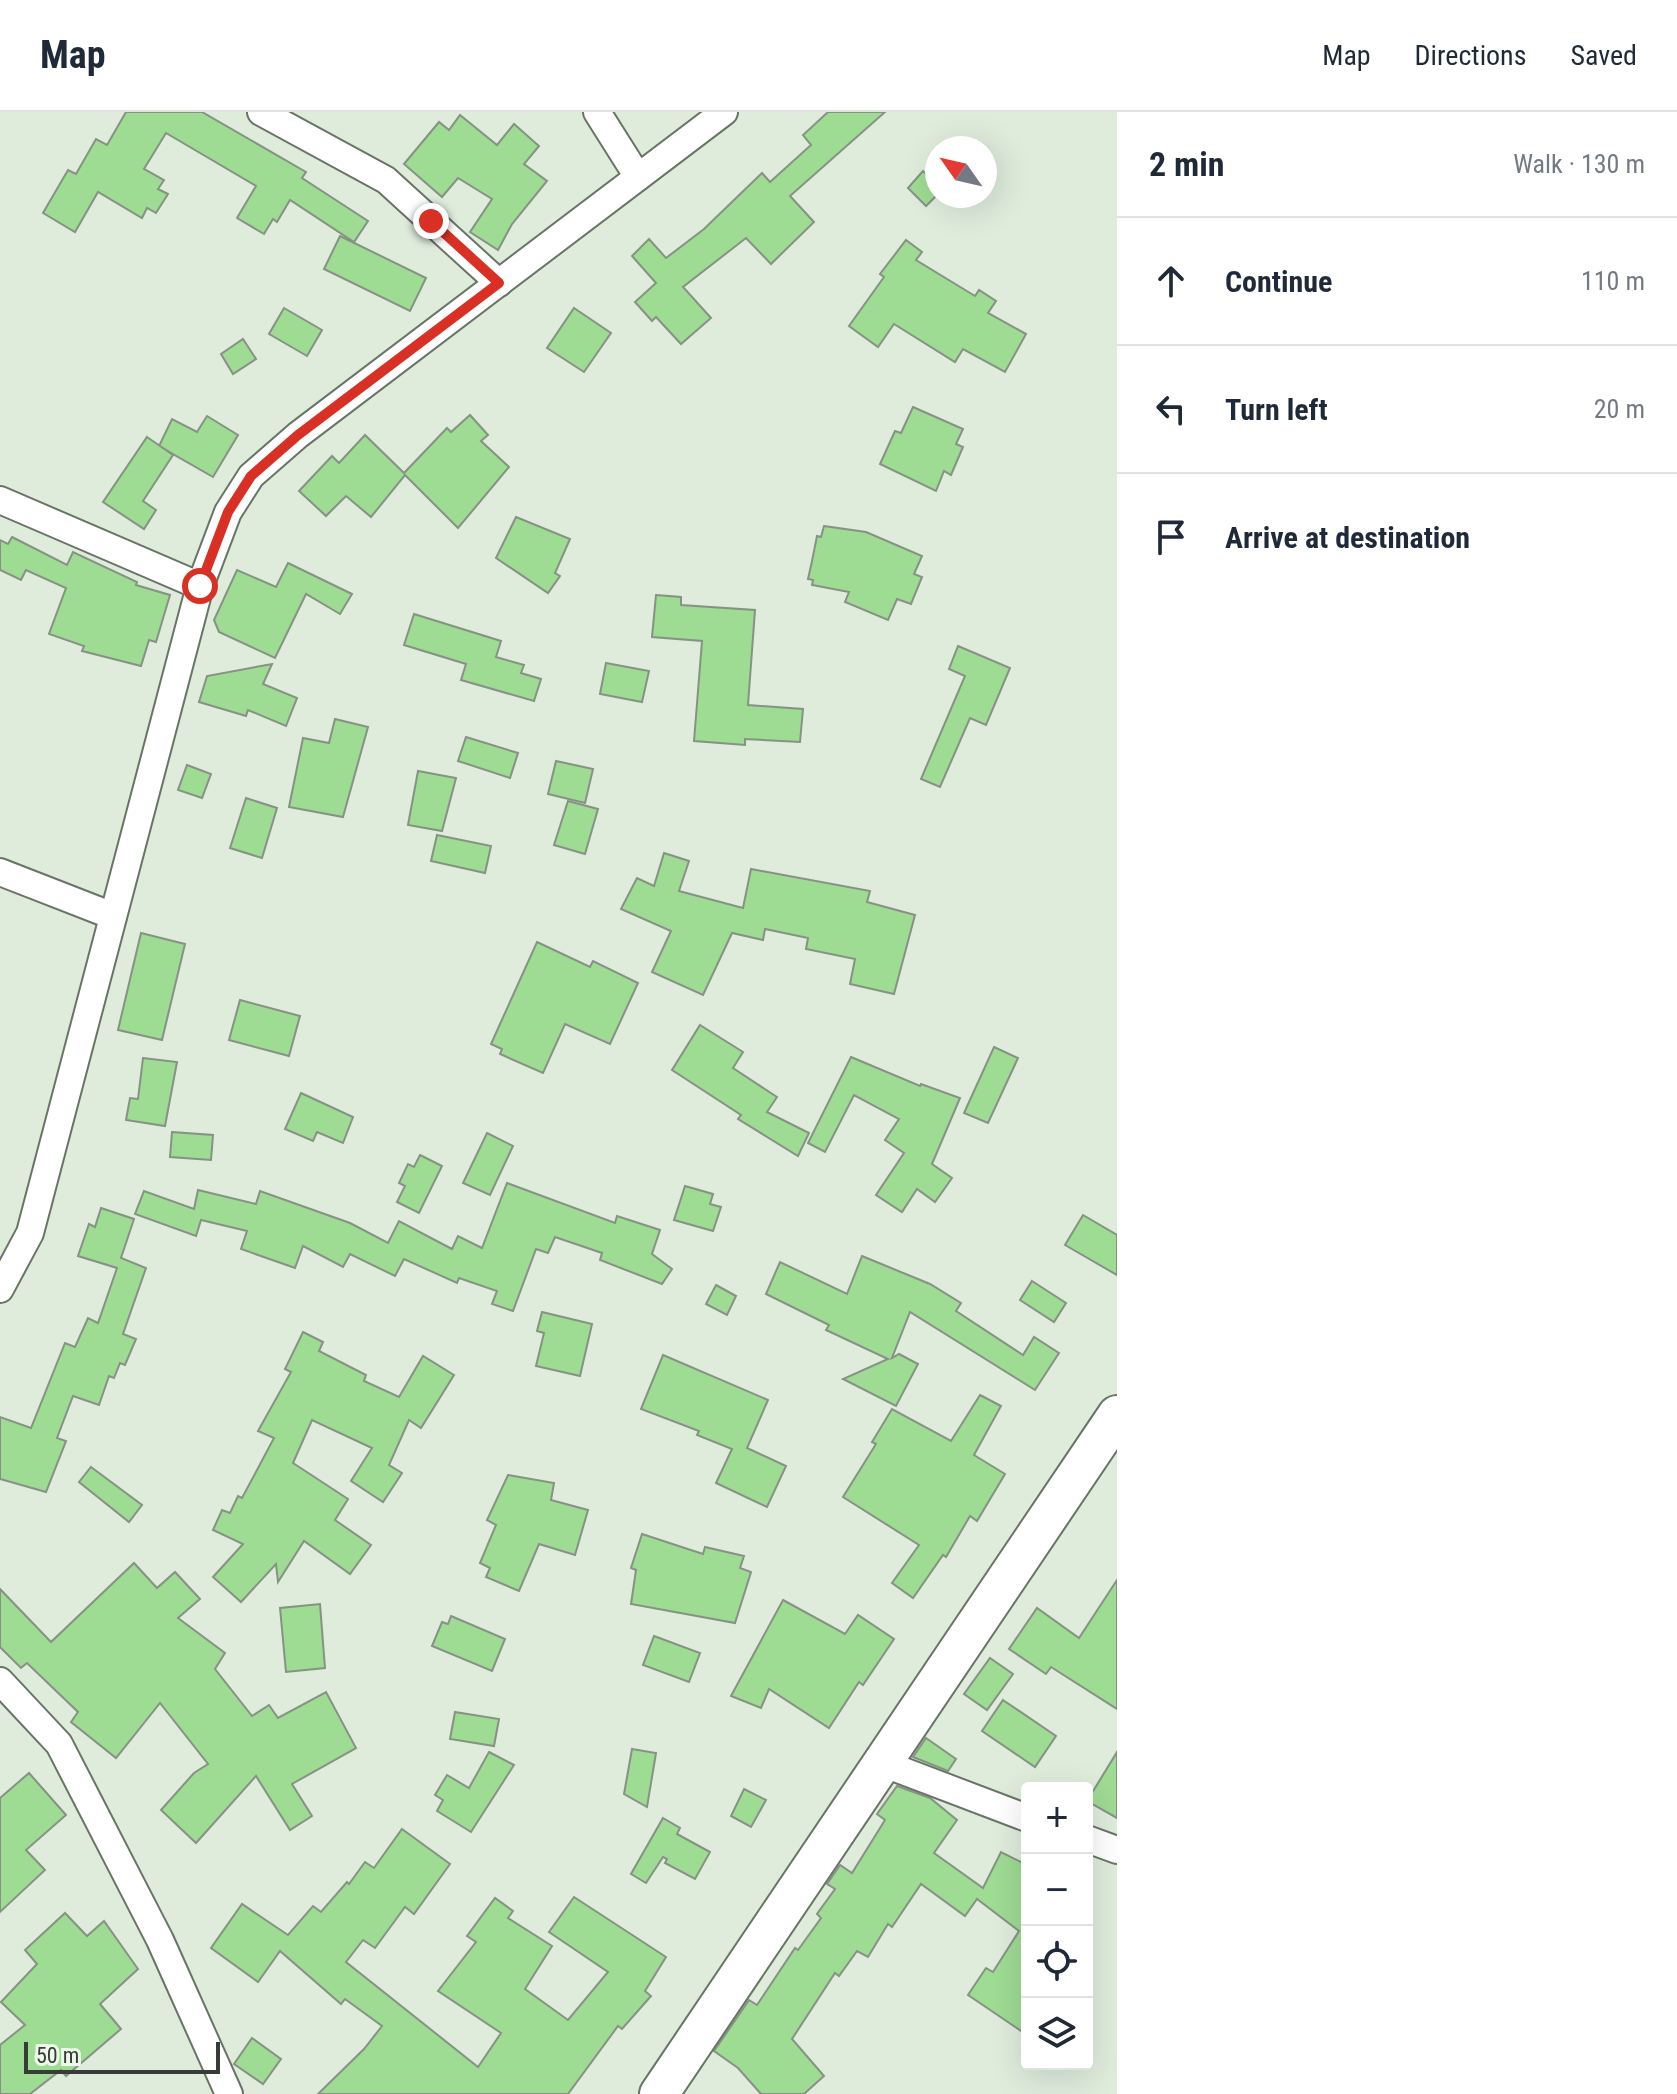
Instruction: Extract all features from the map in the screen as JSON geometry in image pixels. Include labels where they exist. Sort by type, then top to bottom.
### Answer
[{"type":"main road","points":[[659,2094],[1117,1415]]},
{"type":"street","points":[[261,112],[386,180],[499,283]]},
{"type":"street","points":[[597,112],[638,177]]},
{"type":"street","points":[[0,1289],[30,1233],[200,586],[228,512],[251,476],[298,435],[724,112]]},
{"type":"street","points":[[0,500],[200,586]]},
{"type":"street","points":[[0,872],[113,916]]},
{"type":"street","points":[[0,1681],[59,1744],[160,1940],[229,2094]]},
{"type":"street","points":[[882,1763],[1021,1816]]},
{"type":"street","points":[[1093,1841],[1117,1850]]},
{"type":"building","points":[[126,112],[202,112],[306,172],[302,178],[368,221],[354,242],[290,200],[277,222],[273,219],[264,234],[237,218],[256,186],[166,133],[144,169],[164,180],[158,189],[168,194],[156,213],[147,208],[142,218],[98,192],[75,232],[43,213],[68,170],[76,174],[96,139],[107,145]]},
{"type":"building","points":[[828,112],[885,112],[790,196],[814,222],[771,264],[746,238],[683,287],[711,318],[681,344],[656,317],[652,321],[635,302],[656,283],[632,256],[649,239],[666,258],[704,229],[762,173],[770,182],[811,145],[803,135]]},
{"type":"building","points":[[460,115],[497,145],[514,124],[539,146],[524,164],[547,181],[512,224],[498,250],[470,232],[492,199],[458,178],[442,197],[404,164],[439,122],[449,130]]},
{"type":"building","points":[[923,171],[925,205],[908,188]]},
{"type":"building","points":[[340,236],[426,278],[410,311],[324,269]]},
{"type":"building","points":[[906,240],[922,252],[916,260],[975,296],[979,290],[996,301],[988,313],[1026,334],[1005,372],[963,349],[955,362],[894,324],[878,347],[849,326],[884,277],[880,274]]},
{"type":"building","points":[[284,308],[322,330],[307,356],[269,334]]},
{"type":"building","points":[[574,308],[611,333],[584,372],[547,348]]},
{"type":"building","points":[[243,339],[256,359],[233,374],[221,354]]},
{"type":"building","points":[[913,407],[963,429],[956,444],[963,447],[951,475],[944,471],[936,491],[880,464],[895,431],[901,433]]},
{"type":"building","points":[[470,415],[488,435],[481,441],[509,467],[458,528],[405,475],[371,517],[346,496],[326,516],[299,491],[332,456],[339,463],[365,435],[404,473],[447,428],[451,432]]},
{"type":"building","points":[[207,416],[238,435],[213,477],[159,446],[172,419],[197,432]]},
{"type":"building","points":[[147,437],[173,455],[143,501],[156,510],[144,529],[103,502]]},
{"type":"building","points":[[516,517],[570,539],[555,573],[560,576],[548,593],[496,558]]},
{"type":"building","points":[[824,526],[866,532],[922,556],[914,574],[922,577],[911,604],[897,599],[888,620],[845,602],[849,592],[812,585],[813,580],[808,579],[817,536],[821,537]]},
{"type":"building","points":[[12,537],[67,565],[73,552],[137,582],[136,585],[170,595],[156,642],[149,640],[141,666],[82,651],[84,646],[49,634],[66,588],[26,570],[21,580],[0,570],[0,540],[8,544]]},
{"type":"building","points":[[288,563],[352,594],[340,614],[306,594],[275,658],[219,632],[214,620],[237,570],[276,587]]},
{"type":"building","points":[[656,595],[681,597],[681,605],[755,610],[748,705],[803,709],[800,742],[745,739],[745,745],[694,741],[702,641],[652,637]]},
{"type":"building","points":[[414,614],[501,641],[496,657],[524,665],[521,673],[541,679],[534,701],[461,680],[466,664],[404,645]]},
{"type":"building","points":[[958,646],[1010,668],[986,725],[970,718],[940,787],[921,779],[965,676],[949,669]]},
{"type":"building","points":[[606,663],[649,671],[642,702],[600,694]]},
{"type":"building","points":[[272,664],[263,684],[297,698],[286,726],[248,710],[246,716],[199,702],[207,676]]},
{"type":"building","points":[[335,719],[368,727],[343,817],[289,807],[303,738],[329,743]]},
{"type":"building","points":[[466,737],[518,753],[510,778],[458,761]]},
{"type":"building","points":[[556,761],[593,769],[585,803],[548,794]]},
{"type":"building","points":[[187,765],[211,774],[202,798],[178,790]]},
{"type":"building","points":[[418,771],[456,778],[442,831],[408,825]]},
{"type":"building","points":[[246,798],[277,808],[262,858],[230,848]]},
{"type":"building","points":[[568,801],[598,809],[585,854],[554,845]]},
{"type":"building","points":[[437,835],[491,846],[485,873],[431,861]]},
{"type":"building","points":[[664,853],[689,861],[679,891],[743,908],[751,869],[870,891],[867,902],[915,915],[894,994],[850,984],[855,959],[806,949],[808,938],[765,929],[763,940],[732,933],[703,995],[652,972],[671,931],[621,909],[637,878],[654,886]]},
{"type":"building","points":[[141,933],[185,944],[162,1040],[118,1030]]},
{"type":"building","points":[[537,942],[590,967],[593,961],[638,983],[610,1044],[565,1024],[543,1073],[500,1054],[502,1049],[491,1044]]},
{"type":"building","points":[[240,1000],[300,1016],[289,1056],[229,1040]]},
{"type":"building","points":[[700,1025],[743,1052],[733,1068],[777,1097],[767,1112],[809,1133],[798,1156],[738,1119],[741,1115],[672,1070]]},
{"type":"building","points":[[994,1047],[1018,1058],[988,1123],[964,1113]]},
{"type":"building","points":[[851,1057],[920,1086],[960,1098],[932,1164],[952,1178],[935,1202],[917,1189],[902,1212],[876,1195],[904,1153],[885,1140],[899,1119],[854,1095],[825,1152],[808,1143]]},
{"type":"building","points":[[143,1058],[177,1062],[165,1126],[126,1120],[130,1098],[138,1099]]},
{"type":"building","points":[[301,1093],[353,1117],[343,1143],[317,1132],[313,1141],[285,1129]]},
{"type":"building","points":[[172,1132],[213,1135],[211,1160],[170,1157]]},
{"type":"building","points":[[487,1133],[513,1146],[490,1195],[463,1183]]},
{"type":"building","points":[[420,1155],[442,1166],[419,1213],[397,1202],[405,1186],[399,1183],[408,1164],[414,1167]]},
{"type":"building","points":[[507,1183],[615,1223],[617,1216],[660,1230],[652,1254],[672,1269],[662,1284],[600,1260],[602,1253],[555,1237],[548,1253],[536,1249],[513,1311],[492,1304],[497,1291],[459,1278],[457,1283],[404,1259],[395,1276],[350,1254],[343,1267],[303,1246],[295,1268],[241,1249],[247,1231],[201,1220],[196,1236],[135,1214],[144,1191],[194,1209],[198,1190],[256,1204],[260,1191],[350,1223],[388,1243],[399,1221],[452,1249],[458,1236],[482,1248]]},
{"type":"building","points":[[685,1186],[713,1194],[710,1204],[721,1207],[713,1231],[674,1220]]},
{"type":"building","points":[[101,1208],[134,1219],[121,1258],[146,1268],[123,1334],[136,1339],[125,1365],[120,1363],[114,1378],[109,1376],[99,1405],[73,1396],[57,1438],[66,1441],[46,1492],[0,1479],[0,1417],[31,1428],[65,1343],[75,1347],[88,1318],[98,1323],[117,1268],[78,1256],[89,1224],[95,1227]]},
{"type":"building","points":[[1083,1215],[1117,1235],[1117,1275],[1065,1245]]},
{"type":"building","points":[[862,1256],[930,1284],[961,1303],[956,1311],[1023,1355],[1034,1337],[1059,1353],[1035,1390],[910,1312],[892,1358],[899,1354],[918,1364],[896,1406],[843,1379],[888,1359],[826,1330],[829,1325],[766,1294],[780,1262],[847,1294]]},
{"type":"building","points":[[1032,1281],[1066,1303],[1054,1322],[1020,1300]]},
{"type":"building","points":[[716,1285],[736,1296],[727,1315],[706,1304]]},
{"type":"building","points":[[542,1312],[592,1324],[580,1376],[536,1366],[544,1333],[537,1331]]},
{"type":"building","points":[[303,1332],[323,1342],[319,1351],[366,1375],[364,1381],[399,1397],[423,1356],[454,1375],[421,1428],[409,1420],[389,1465],[402,1473],[383,1502],[351,1481],[372,1448],[312,1420],[293,1463],[348,1499],[335,1520],[371,1545],[350,1574],[304,1541],[278,1582],[276,1564],[241,1602],[213,1577],[243,1544],[213,1530],[222,1510],[230,1513],[238,1496],[242,1498],[274,1438],[258,1431],[291,1372],[285,1369]]},
{"type":"building","points":[[663,1355],[768,1400],[747,1448],[786,1466],[767,1507],[716,1483],[732,1449],[697,1435],[699,1431],[641,1409]]},
{"type":"building","points":[[980,1395],[1001,1406],[974,1455],[1005,1474],[977,1521],[970,1516],[946,1557],[943,1555],[913,1598],[892,1583],[919,1545],[843,1497],[876,1444],[872,1442],[892,1409],[951,1441]]},
{"type":"building","points":[[91,1467],[142,1505],[129,1522],[79,1482]]},
{"type":"building","points":[[508,1475],[554,1483],[551,1500],[588,1510],[575,1555],[539,1544],[519,1591],[486,1577],[490,1568],[480,1563],[496,1525],[487,1520]]},
{"type":"building","points":[[642,1534],[703,1554],[705,1547],[744,1556],[740,1568],[751,1572],[735,1623],[631,1604],[636,1570],[631,1568]]},
{"type":"building","points":[[134,1563],[157,1588],[175,1572],[200,1599],[178,1618],[225,1653],[215,1669],[252,1716],[269,1705],[278,1718],[326,1692],[356,1748],[292,1784],[312,1816],[290,1830],[256,1776],[196,1843],[161,1810],[194,1773],[208,1764],[160,1703],[116,1758],[71,1722],[78,1712],[27,1663],[21,1668],[0,1647],[0,1589],[51,1642]]},
{"type":"building","points":[[1117,1580],[1117,1709],[1051,1667],[1046,1674],[1009,1649],[1037,1608],[1079,1638]]},
{"type":"building","points":[[783,1600],[845,1634],[858,1615],[894,1639],[863,1685],[859,1682],[829,1728],[769,1689],[761,1708],[731,1696]]},
{"type":"building","points":[[320,1604],[325,1668],[286,1672],[280,1608]]},
{"type":"building","points":[[451,1616],[505,1639],[492,1671],[432,1646],[442,1622],[448,1624]]},
{"type":"building","points":[[654,1636],[700,1653],[689,1682],[643,1665]]},
{"type":"building","points":[[990,1658],[1013,1674],[987,1710],[964,1694]]},
{"type":"building","points":[[1003,1700],[1056,1736],[1035,1767],[982,1731]]},
{"type":"building","points":[[455,1712],[499,1719],[494,1746],[450,1739]]},
{"type":"building","points":[[926,1738],[956,1759],[948,1771],[913,1757]]},
{"type":"building","points":[[632,1749],[656,1753],[647,1807],[624,1794]]},
{"type":"building","points":[[489,1752],[514,1765],[471,1832],[437,1811],[443,1800],[435,1795],[447,1775],[469,1788]]},
{"type":"building","points":[[1117,1752],[1117,1818],[1093,1804],[1093,1791]]},
{"type":"building","points":[[29,1773],[66,1815],[26,1850],[45,1870],[0,1912],[0,1798]]},
{"type":"building","points":[[897,1786],[930,1798],[957,1820],[934,1853],[983,1888],[1001,1852],[1021,1862],[1021,2031],[968,1995],[986,1968],[993,1972],[1019,1931],[977,1899],[965,1916],[921,1884],[892,1927],[888,1924],[868,1957],[857,1951],[839,1976],[835,1973],[792,2039],[824,2076],[804,2094],[761,2094],[738,2068],[714,2051],[749,2000],[757,2005],[795,1948],[798,1950],[821,1918],[817,1914],[835,1889],[827,1884],[840,1865],[852,1873],[885,1820],[877,1814]]},
{"type":"building","points":[[744,1789],[766,1800],[751,1827],[731,1816]]},
{"type":"building","points":[[663,1818],[680,1828],[677,1834],[710,1852],[695,1879],[665,1863],[667,1859],[663,1857],[646,1883],[631,1874]]},
{"type":"building","points":[[402,1829],[450,1864],[414,1914],[405,1907],[375,1948],[363,1940],[346,1962],[478,2067],[501,2033],[438,1991],[476,1942],[467,1936],[495,1898],[513,1911],[508,1918],[552,1946],[525,1989],[568,2020],[608,1972],[549,1932],[574,1897],[666,1957],[645,1991],[651,1996],[622,2029],[618,2026],[568,2094],[318,2094],[364,2049],[382,2026],[345,1999],[341,2004],[280,1951],[258,1982],[211,1948],[242,1904],[288,1935],[313,1906],[321,1912],[347,1882],[349,1884],[365,1862],[374,1868]]},
{"type":"building","points":[[65,1913],[87,1936],[104,1921],[138,1969],[100,2004],[121,2029],[66,2076],[61,2070],[30,2094],[0,2094],[0,2045],[25,2025],[1,2002],[37,1964],[25,1950]]},
{"type":"building","points":[[252,2038],[281,2059],[263,2084],[234,2064]]},
{"type":"route","points":[[200,586],[228,512],[251,476],[298,435],[499,283],[431,221]]}]
